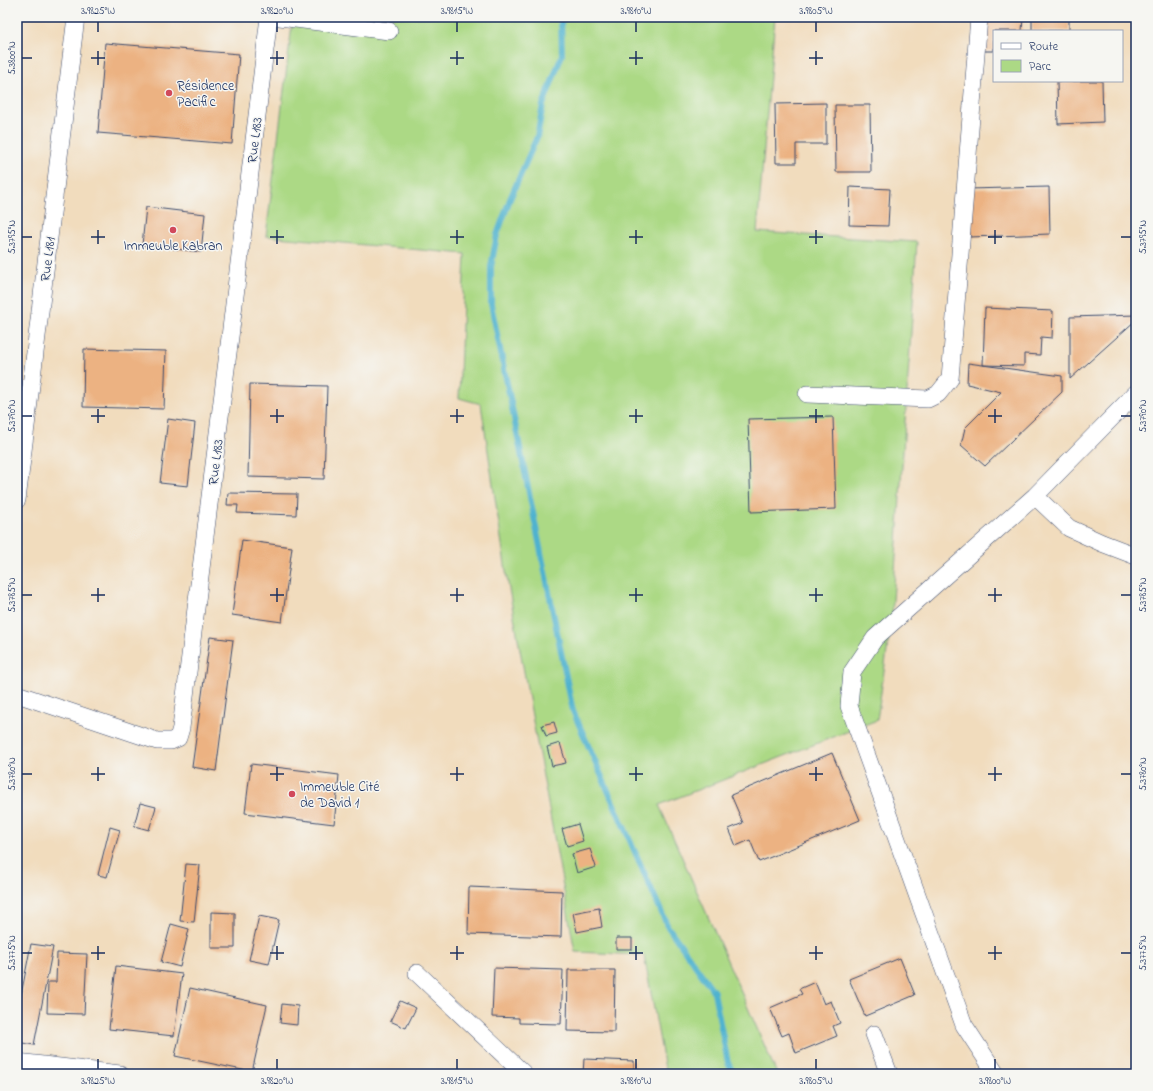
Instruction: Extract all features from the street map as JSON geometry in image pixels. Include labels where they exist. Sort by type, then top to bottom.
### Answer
[{"type":"street","name":"Rue L181","points":[[17,500],[76,17]]},
{"type":"street","name":"Rue L183","points":[[17,694],[157,741],[171,741],[178,738],[181,728],[230,337],[268,17]]},
{"type":"street","points":[[280,17],[389,31]]},
{"type":"street","points":[[807,394],[928,399],[938,394],[950,379],[980,17]]},
{"type":"street","points":[[996,1074],[964,1025],[848,706],[852,672],[875,638],[1034,496],[1136,393]]},
{"type":"street","points":[[1034,496],[1069,528],[1136,556]]},
{"type":"street","points":[[417,973],[524,1074]]},
{"type":"street","points":[[874,1034],[889,1074]]},
{"type":"street","points":[[17,1062],[120,1074]]},
{"type":"green space","points":[[293,17],[775,17],[757,232],[917,242],[892,616],[877,720],[659,805],[777,1074],[666,1074],[644,955],[575,952],[507,578],[481,404],[459,398],[465,254],[266,236]]},
{"type":"building","points":[[985,17],[1023,17],[1022,30],[993,30],[993,51],[984,51]]},
{"type":"building","points":[[1032,17],[1069,17],[1069,30],[1032,30]]},
{"type":"building","name":"Résidence Pacific","points":[[105,43],[239,54],[232,144],[98,133]]},
{"type":"building","points":[[1057,82],[1102,82],[1103,122],[1058,124]]},
{"type":"building","points":[[826,103],[826,144],[796,144],[796,163],[776,163],[775,104]]},
{"type":"building","points":[[835,105],[870,105],[871,172],[836,172]]},
{"type":"building","points":[[850,187],[890,189],[888,226],[849,225]]},
{"type":"building","points":[[1049,187],[1050,234],[970,237],[968,189]]},
{"type":"building","name":"Immeuble Kabran","points":[[146,207],[205,214],[201,252],[142,245]]},
{"type":"building","points":[[985,308],[1053,311],[1052,338],[1041,337],[1040,355],[1024,354],[1024,366],[983,365]]},
{"type":"building","points":[[1136,315],[1136,320],[1070,379],[1070,317]]},
{"type":"building","points":[[84,349],[166,351],[164,409],[83,407]]},
{"type":"building","points":[[968,363],[1062,376],[1062,392],[985,466],[961,445],[965,428],[1001,392],[967,384]]},
{"type":"building","points":[[250,384],[327,386],[324,479],[248,477]]},
{"type":"building","points":[[833,417],[836,509],[751,512],[748,419]]},
{"type":"building","points":[[168,419],[195,423],[188,486],[160,483]]},
{"type":"building","points":[[228,493],[297,494],[296,515],[237,513],[238,505],[227,505]]},
{"type":"building","points":[[242,540],[292,547],[282,622],[232,615]]},
{"type":"building","points":[[210,637],[233,640],[216,771],[192,767]]},
{"type":"building","points":[[554,722],[557,733],[546,736],[542,725]]},
{"type":"building","points":[[560,743],[566,763],[552,766],[547,747]]},
{"type":"building","points":[[832,753],[860,820],[759,862],[750,840],[736,846],[729,829],[743,823],[731,795]]},
{"type":"building","name":"Immeuble Cité de David 1","points":[[251,764],[339,775],[334,824],[245,813]]},
{"type":"building","points":[[140,803],[156,807],[149,830],[134,826]]},
{"type":"building","points":[[578,824],[583,841],[567,846],[562,829]]},
{"type":"building","points":[[110,827],[120,830],[107,877],[98,875]]},
{"type":"building","points":[[590,849],[596,867],[577,873],[572,854]]},
{"type":"building","points":[[186,864],[200,865],[194,922],[180,921]]},
{"type":"building","points":[[469,887],[562,891],[561,937],[468,934]]},
{"type":"building","points":[[599,908],[602,927],[577,932],[573,913]]},
{"type":"building","points":[[211,912],[235,913],[235,948],[211,948]]},
{"type":"building","points":[[259,916],[279,920],[269,964],[249,960]]},
{"type":"building","points":[[171,924],[189,929],[180,967],[161,962]]},
{"type":"building","points":[[616,938],[632,938],[632,949],[616,949]]},
{"type":"building","points":[[31,944],[53,947],[34,1045],[17,1042],[17,1016]]},
{"type":"building","points":[[57,953],[87,954],[84,1014],[47,1013],[48,982],[56,982]]},
{"type":"building","points":[[900,958],[915,995],[865,1016],[849,979]]},
{"type":"building","points":[[116,966],[182,974],[174,1036],[109,1029]]},
{"type":"building","points":[[494,968],[563,970],[561,1024],[519,1023],[519,1018],[492,1017]]},
{"type":"building","points":[[568,970],[615,970],[614,1032],[567,1031]]},
{"type":"building","points":[[815,982],[824,1004],[831,1001],[840,1023],[833,1026],[837,1036],[796,1053],[789,1033],[782,1036],[770,1008],[802,994],[799,989]]},
{"type":"building","points":[[190,988],[267,1005],[252,1072],[175,1056]]},
{"type":"building","points":[[400,1001],[416,1008],[406,1028],[390,1021]]},
{"type":"building","points":[[282,1004],[298,1006],[297,1025],[280,1023]]},
{"type":"building","points":[[584,1059],[634,1061],[634,1074],[583,1074]]},
{"type":"waterway","points":[[561,17],[562,55],[543,105],[537,137],[510,199],[497,235],[491,267],[491,304],[573,711],[668,927],[714,992],[728,1063],[734,1074]]},
{"type":"place","name":"Résidence Pacific","points":[[169,93]]},
{"type":"place","name":"Immeuble Kabran","points":[[173,230]]},
{"type":"place","name":"Immeuble Cité de David 1","points":[[292,794]]}]
